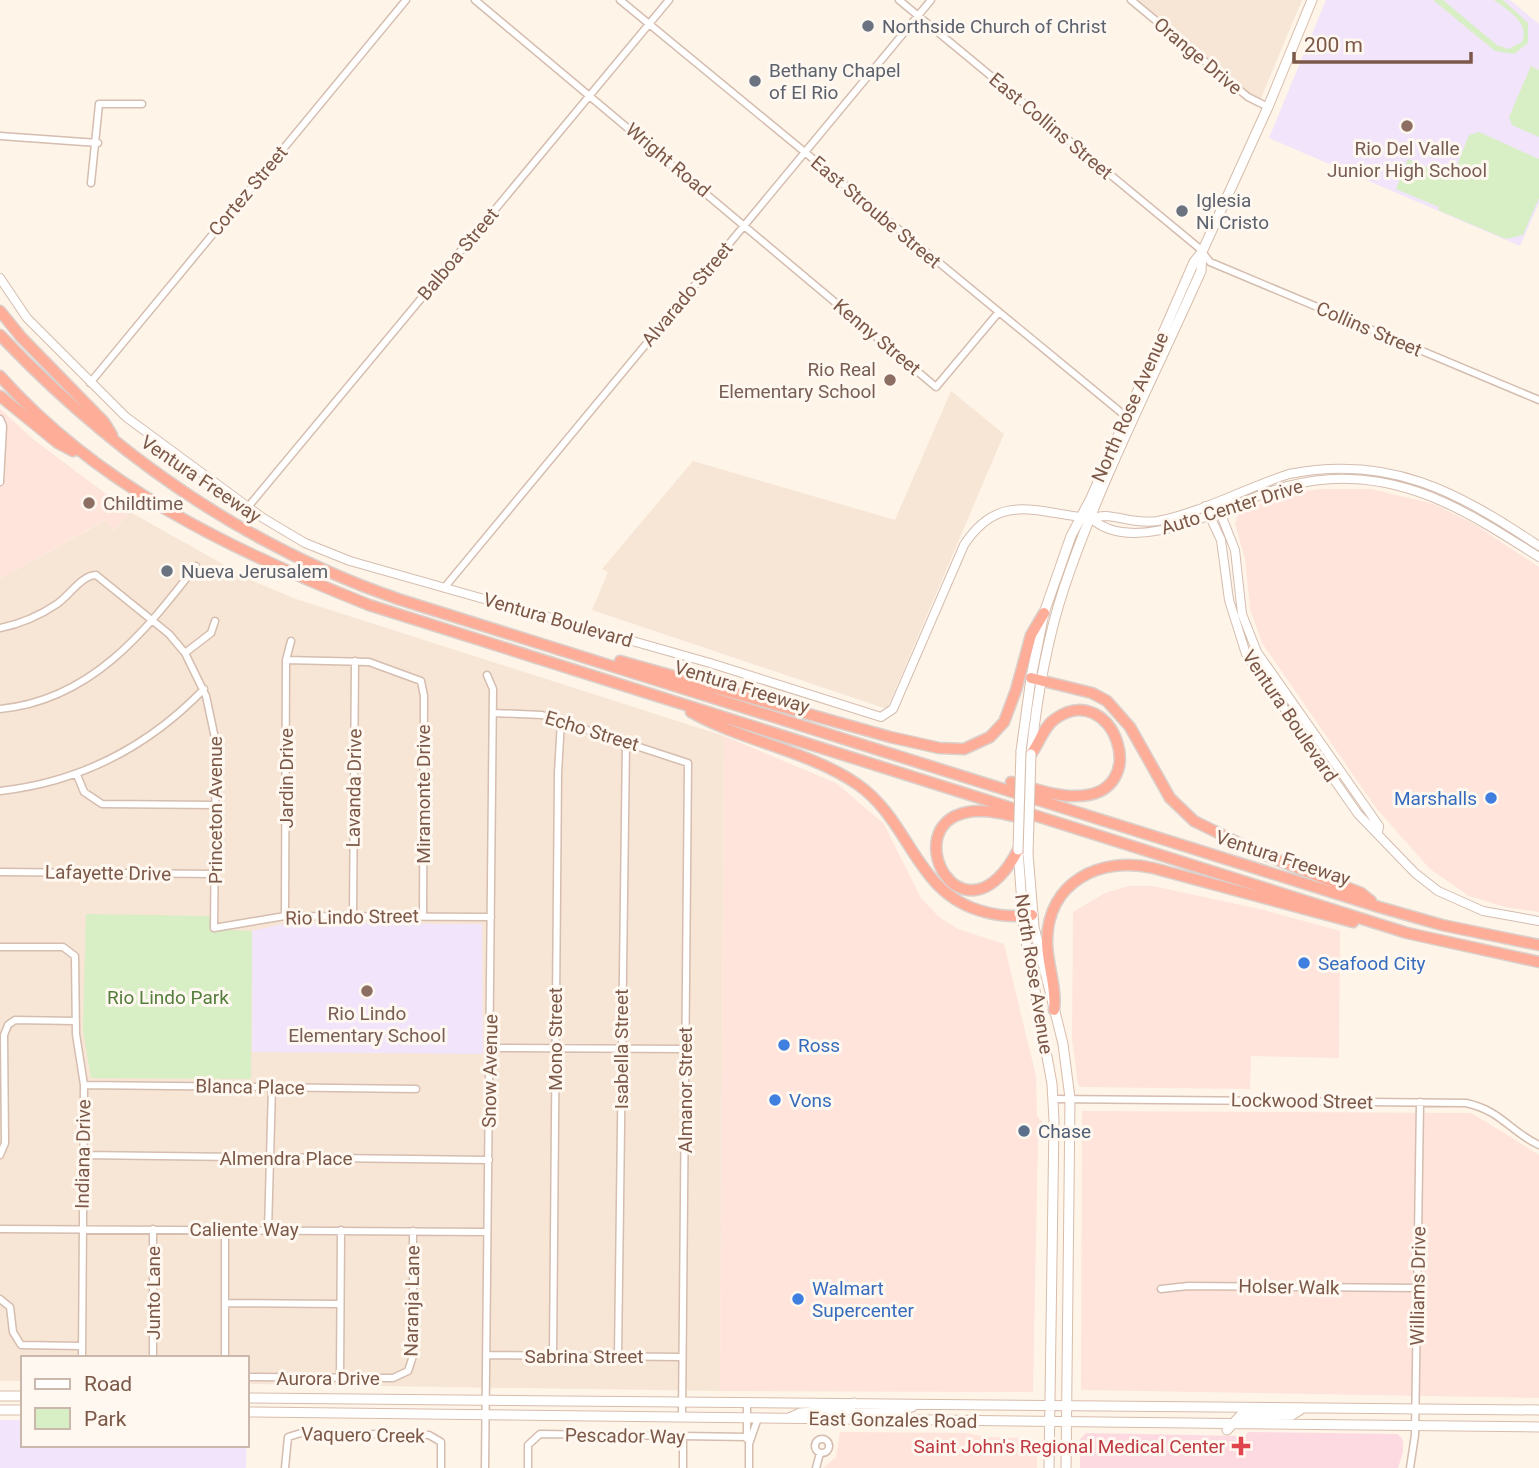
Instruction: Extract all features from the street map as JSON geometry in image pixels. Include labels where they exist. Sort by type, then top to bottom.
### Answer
[{"type":"highway","points":[[0,311],[21,337],[104,422],[117,444]]},
{"type":"highway","name":"Ventura Freeway","points":[[0,335],[32,368],[117,444],[211,511],[265,542],[337,577],[398,599],[1379,907],[1442,925],[1539,945]]},
{"type":"highway","name":"Ventura Freeway","points":[[0,376],[91,460],[185,522],[334,591],[431,626],[1407,933],[1539,962]]},
{"type":"highway","points":[[0,396],[58,443],[91,460]]},
{"type":"highway","points":[[568,651],[649,667],[890,737],[954,750],[982,742],[1004,722],[1031,635],[1044,613]]},
{"type":"highway","points":[[1035,679],[1092,693],[1119,712],[1162,787],[1194,821],[1255,850],[1361,893],[1379,907]]},
{"type":"highway","points":[[670,700],[698,716],[854,782],[890,814],[928,877],[946,896],[980,911],[1028,916]]},
{"type":"highway","points":[[975,778],[1009,782],[1052,793],[1088,795],[1113,779],[1121,753],[1119,741],[1109,724],[1100,717],[1077,712],[1056,718],[1026,752]]},
{"type":"highway","points":[[1023,852],[997,883],[977,890],[964,888],[947,878],[936,853],[936,843],[944,825],[968,812],[1054,821]]},
{"type":"highway","points":[[1054,1010],[1056,997],[1047,937],[1056,906],[1073,883],[1109,865],[1131,864],[1153,868],[1321,916],[1407,933]]},
{"type":"main road","name":"North Rose Avenue","points":[[1035,679],[1086,517],[1130,420],[1194,262],[1202,252],[1268,107],[1312,0]]},
{"type":"main road","name":"North Rose Avenue","points":[[1049,1468],[1052,1099],[1028,916],[1023,852],[1026,752],[1044,613],[1071,536],[1086,517]]},
{"type":"main road","name":"North Rose Avenue","points":[[1028,916],[1054,1010],[1070,1098],[1066,1468]]},
{"type":"main road","points":[[0,1396],[21,1396]]},
{"type":"main road","name":"East Gonzales Road","points":[[248,1398],[1539,1410]]},
{"type":"main road","points":[[788,1419],[800,1413],[848,1410],[853,1403]]},
{"type":"main road","points":[[853,1420],[857,1413],[895,1412],[920,1404]]},
{"type":"main road","points":[[1229,1426],[1241,1415],[1292,1415],[1302,1409]]},
{"type":"main road","points":[[0,1410],[21,1410]]},
{"type":"main road","name":"East Gonzales Road","points":[[248,1412],[682,1416],[1229,1426],[1539,1427]]},
{"type":"street","name":"Cortez Street","points":[[90,383],[406,0]]},
{"type":"street","name":"Wright Road","points":[[475,0],[745,225]]},
{"type":"street","name":"East Stroube Street","points":[[620,0],[1130,420]]},
{"type":"street","name":"Balboa Street","points":[[248,508],[669,0]]},
{"type":"street","name":"East Collins Street","points":[[899,0],[1202,252]]},
{"type":"street","name":"Alvarado Street","points":[[444,588],[931,0]]},
{"type":"street","name":"Orange Drive","points":[[1131,0],[1248,97],[1268,107]]},
{"type":"street","points":[[91,183],[98,143],[100,103],[142,104]]},
{"type":"street","points":[[0,136],[98,143]]},
{"type":"street","name":"Kenny Street","points":[[745,225],[936,387],[998,313]]},
{"type":"street","name":"Collins Street","points":[[1202,252],[1210,262],[1539,400]]},
{"type":"street","name":"Ventura Boulevard","points":[[0,278],[27,318],[126,417],[248,508],[283,531],[327,553],[884,716],[893,709],[964,545],[976,529],[1002,512],[1025,508],[1086,517]]},
{"type":"street","points":[[0,419],[3,426],[0,482]]},
{"type":"street","name":"Auto Center Drive","points":[[1086,517],[1104,516],[1128,522],[1154,521],[1205,506],[1265,482],[1312,470],[1373,470],[1416,479],[1454,493],[1539,546]]},
{"type":"street","name":"Auto Center Drive","points":[[1086,517],[1100,526],[1146,532],[1173,528],[1260,495],[1307,482],[1370,481],[1412,489],[1455,505],[1539,557]]},
{"type":"street","name":"Ventura Boulevard","points":[[1216,501],[1234,550],[1242,614],[1257,652],[1379,826],[1378,832]]},
{"type":"street","name":"Ventura Boulevard","points":[[1205,506],[1221,540],[1228,600],[1246,654],[1337,786],[1373,832],[1378,832],[1415,873],[1450,898],[1496,915],[1539,921]]},
{"type":"street","points":[[0,709],[44,700],[88,679],[125,652],[196,566]]},
{"type":"street","name":"Princeton Avenue","points":[[0,628],[47,611],[93,574],[103,578],[154,620],[185,653],[204,689],[216,735],[214,928]]},
{"type":"street","points":[[185,653],[211,633],[215,621]]},
{"type":"street","name":"Jardin Drive","points":[[285,916],[286,660],[291,641]]},
{"type":"street","points":[[286,660],[355,661]]},
{"type":"street","name":"Miramonte Drive","points":[[355,661],[414,676],[421,681],[424,690],[423,916]]},
{"type":"street","name":"Lavanda Drive","points":[[353,915],[355,661]]},
{"type":"street","name":"Snow Avenue","points":[[485,1468],[493,713],[493,689],[487,675]]},
{"type":"street","points":[[0,791],[76,775],[118,756],[150,736],[204,689]]},
{"type":"street","name":"Echo Street","points":[[493,713],[534,713],[688,763]]},
{"type":"street","name":"Mono Street","points":[[553,1356],[558,731],[561,722]]},
{"type":"street","name":"Isabella Street","points":[[618,1356],[626,742]]},
{"type":"street","name":"Almanor Street","points":[[682,1416],[688,763]]},
{"type":"street","points":[[76,775],[84,792],[102,804],[216,805]]},
{"type":"street","name":"Lafayette Drive","points":[[0,872],[215,874]]},
{"type":"street","name":"Rio Lindo Street","points":[[214,928],[285,916],[491,917]]},
{"type":"street","name":"Indiana Drive","points":[[0,947],[63,947],[73,951],[76,961],[76,1021],[84,1086],[82,1356]]},
{"type":"street","points":[[0,1155],[5,1143],[4,1035],[8,1025],[15,1020],[76,1021]]},
{"type":"street","points":[[490,1048],[685,1049]]},
{"type":"street","name":"Blanca Place","points":[[84,1086],[416,1089]]},
{"type":"street","points":[[268,1230],[272,1087]]},
{"type":"street","name":"Lockwood Street","points":[[1052,1099],[1420,1102],[1478,1106],[1500,1115],[1522,1135],[1539,1145]]},
{"type":"street","name":"Williams Drive","points":[[1410,1468],[1416,1426],[1420,1102]]},
{"type":"street","name":"Almendra Place","points":[[83,1155],[489,1160]]},
{"type":"street","name":"Caliente Way","points":[[0,1228],[487,1232]]},
{"type":"street","name":"Junto Lane","points":[[153,1229],[153,1356]]},
{"type":"street","points":[[225,1229],[225,1356]]},
{"type":"street","points":[[340,1378],[341,1230]]},
{"type":"street","name":"Naranja Lane","points":[[408,1371],[413,1356],[413,1231]]},
{"type":"street","name":"Holser Walk","points":[[1161,1289],[1188,1286],[1418,1288]]},
{"type":"street","points":[[0,1299],[10,1307],[13,1332],[21,1345],[82,1346]]},
{"type":"street","points":[[225,1303],[340,1304]]},
{"type":"street","name":"Sabrina Street","points":[[486,1355],[682,1357]]},
{"type":"street","name":"Aurora Drive","points":[[248,1377],[393,1378],[408,1371]]},
{"type":"street","points":[[747,1402],[749,1468]]},
{"type":"street","points":[[748,1439],[758,1418]]},
{"type":"street","name":"Vaquero Creek","points":[[285,1468],[288,1437],[301,1433],[429,1434],[442,1442],[442,1468]]},
{"type":"street","name":"Pescador Way","points":[[528,1468],[528,1445],[540,1434],[748,1439]]},
{"type":"street","points":[[683,1437],[683,1468]]},
{"type":"street","points":[[816,1468],[820,1453]]},
{"type":"shaded area","points":[[1131,0],[1302,0],[1259,103]]},
{"type":"shaded area","name":"Rio Del Valle Junior High School","points":[[1326,0],[1510,0],[1539,24],[1539,203],[1520,246],[1269,138]]},
{"type":"shaded area","points":[[951,391],[1004,434],[887,709],[592,610],[608,572],[602,569],[693,461],[895,520]]},
{"type":"shaded area","points":[[0,409],[33,439],[130,512],[114,531],[105,520],[0,579]]},
{"type":"shaded area","points":[[1371,489],[1434,504],[1474,524],[1539,567],[1539,912],[1505,907],[1469,896],[1430,869],[1376,808],[1262,643],[1250,609],[1245,559],[1235,524],[1239,512],[1297,492]]},
{"type":"shaded area","points":[[130,512],[253,581],[296,599],[724,736],[720,1391],[248,1384],[248,1356],[21,1356],[21,1381],[0,1381],[0,579],[106,520],[114,531]]},
{"type":"shaded area","points":[[724,736],[836,783],[884,824],[921,898],[939,917],[958,929],[1004,944],[1036,1076],[1037,1116],[1043,1123],[1038,1139],[1033,1392],[720,1391]]},
{"type":"shaded area","points":[[1129,886],[1153,886],[1264,910],[1340,931],[1339,1058],[1251,1056],[1250,1089],[1081,1087],[1078,1084],[1072,1040],[1073,912],[1105,893]]},
{"type":"shaded area","name":"Rio Lindo Elementary School","points":[[288,923],[482,924],[483,1054],[252,1052],[252,931]]},
{"type":"shaded area","points":[[1082,1111],[1471,1113],[1506,1134],[1539,1155],[1539,1398],[1081,1390]]},
{"type":"shaded area","points":[[0,1420],[21,1420],[21,1447],[247,1447],[246,1468],[0,1468]]},
{"type":"shaded area","points":[[840,1432],[966,1433],[985,1437],[1030,1438],[1037,1446],[1037,1468],[823,1468],[836,1457]]},
{"type":"shaded area","name":"Saint John's Regional Medical Center","points":[[1248,1432],[1398,1434],[1403,1440],[1403,1452],[1398,1468],[1080,1468],[1080,1439],[1086,1433],[1244,1436]]},
{"type":"green space","points":[[1433,0],[1443,0],[1497,45],[1508,49],[1522,42],[1524,35],[1516,18],[1494,0],[1503,0],[1528,23],[1528,43],[1514,54],[1495,51]]},
{"type":"green space","points":[[1531,66],[1539,70],[1539,137],[1512,125],[1509,117]]},
{"type":"green space","points":[[1479,132],[1539,159],[1539,198],[1523,235],[1506,239],[1438,210],[1442,200],[1439,207],[1396,189],[1408,159],[1452,178],[1469,135]]},
{"type":"green space","name":"Rio Lindo Park","points":[[86,914],[208,916],[228,930],[252,931],[251,1079],[91,1078],[83,1030]]},
{"type":"place","name":"Northside Church of Christ","points":[[868,26]]},
{"type":"place","name":"Bethany Chapel of El Rio","points":[[755,81]]},
{"type":"place","name":"Rio Del Valle Junior High School","points":[[1407,126]]},
{"type":"place","name":"Iglesia Ni Cristo","points":[[1182,211]]},
{"type":"place","name":"Rio Real Elementary School","points":[[890,380]]},
{"type":"place","name":"Childtime","points":[[89,503]]},
{"type":"place","name":"Nueva Jerusalem","points":[[167,571]]},
{"type":"place","name":"Marshalls","points":[[1491,798]]},
{"type":"place","name":"Seafood City","points":[[1304,963]]},
{"type":"place","name":"Rio Lindo Elementary School","points":[[367,991]]},
{"type":"place","name":"Ross","points":[[784,1045]]},
{"type":"place","name":"Vons","points":[[775,1100]]},
{"type":"place","name":"Chase","points":[[1024,1131]]},
{"type":"place","name":"Walmart Supercenter","points":[[798,1299]]},
{"type":"place","name":"Saint John's Regional Medical Center","points":[[1241,1446]]}]
